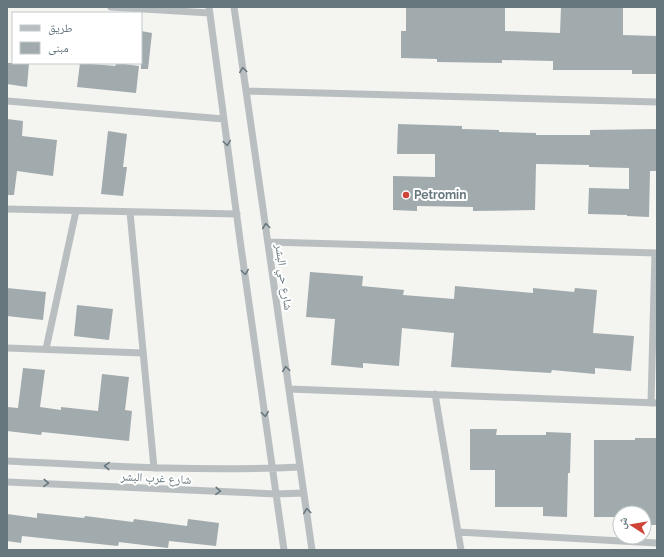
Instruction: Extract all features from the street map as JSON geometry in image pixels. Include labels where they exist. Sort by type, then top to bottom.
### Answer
[{"type":"street","points":[[111,7],[210,10],[284,550]]},
{"type":"street","name":"شارع حي البشر","points":[[234,7],[312,550]]},
{"type":"street","points":[[246,91],[657,102]]},
{"type":"street","points":[[7,101],[224,119]]},
{"type":"street","points":[[7,209],[237,214]]},
{"type":"street","points":[[46,349],[76,211]]},
{"type":"street","points":[[130,212],[154,468]]},
{"type":"street","points":[[268,242],[656,253],[654,403],[289,389]]},
{"type":"street","points":[[7,348],[143,352]]},
{"type":"street","points":[[435,394],[461,550]]},
{"type":"street","points":[[7,461],[178,469],[300,467]]},
{"type":"street","name":"شارع غرب البشر","points":[[7,482],[276,494],[304,493]]},
{"type":"street","points":[[458,532],[657,543]]},
{"type":"building","points":[[406,7],[505,7],[505,31],[560,33],[561,7],[623,7],[623,35],[657,36],[657,74],[632,74],[632,70],[553,70],[553,61],[502,60],[502,63],[437,62],[437,59],[401,58],[401,31],[406,31]]},
{"type":"building","points":[[142,31],[152,33],[148,69],[141,69]]},
{"type":"building","points":[[7,63],[29,64],[27,87],[7,84]]},
{"type":"building","points":[[80,64],[115,66],[116,64],[124,64],[139,66],[136,93],[77,87]]},
{"type":"building","points":[[7,119],[23,121],[22,136],[57,140],[53,176],[17,171],[14,195],[7,195]]},
{"type":"building","points":[[398,124],[462,126],[462,129],[536,133],[536,135],[590,135],[590,130],[657,129],[656,171],[650,171],[649,217],[588,214],[589,188],[629,189],[629,168],[589,167],[589,165],[536,164],[535,210],[473,211],[473,207],[417,206],[417,211],[393,210],[393,176],[435,177],[435,154],[397,154]]},
{"type":"building","points":[[108,131],[127,134],[123,167],[127,167],[123,196],[101,194]]},
{"type":"building","points":[[310,272],[363,276],[362,286],[404,290],[403,295],[454,299],[455,286],[533,293],[533,288],[574,292],[575,288],[597,290],[593,333],[634,336],[631,371],[595,368],[595,374],[552,370],[551,373],[451,367],[454,333],[402,328],[399,366],[363,363],[363,368],[331,365],[335,319],[306,317]]},
{"type":"building","points":[[7,288],[46,292],[43,320],[7,316]]},
{"type":"building","points":[[77,305],[113,309],[109,340],[74,336]]},
{"type":"building","points":[[23,368],[45,370],[40,407],[61,410],[61,407],[98,411],[102,374],[129,377],[125,410],[132,411],[129,441],[42,432],[41,435],[7,431],[7,407],[18,408]]},
{"type":"building","points":[[470,429],[497,429],[496,435],[546,435],[546,432],[571,433],[567,517],[543,516],[543,507],[495,507],[495,470],[470,470]]},
{"type":"building","points":[[635,438],[657,438],[657,525],[652,525],[652,505],[612,505],[612,517],[594,517],[594,440],[635,440]]},
{"type":"building","points":[[37,513],[84,518],[85,516],[133,522],[134,519],[187,526],[188,519],[219,523],[216,546],[169,541],[168,548],[119,542],[118,546],[22,536],[21,543],[7,541],[7,514],[37,518]]},
{"type":"place","name":"Petromin","points":[[406,195]]}]
